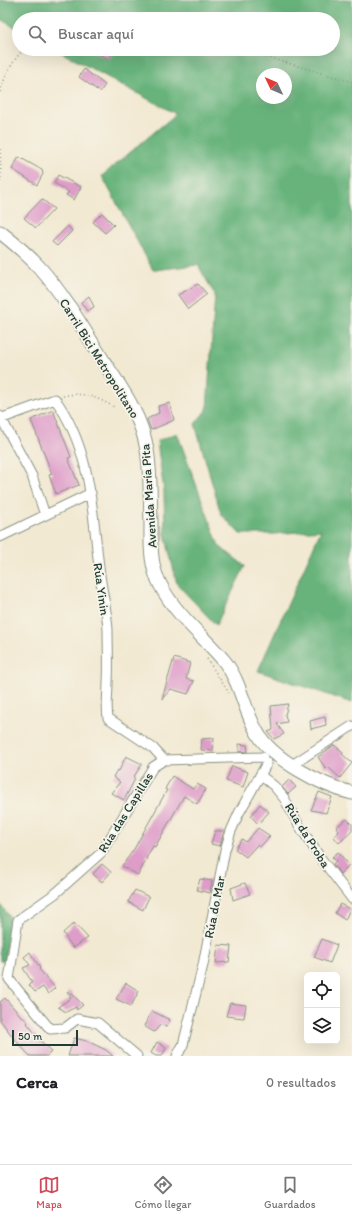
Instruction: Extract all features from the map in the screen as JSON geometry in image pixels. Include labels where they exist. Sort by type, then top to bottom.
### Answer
[{"type":"main road","name":"Avenida María Pita","points":[[0,232],[22,250],[39,267],[54,286],[74,314],[135,413],[143,432],[149,463],[151,551],[156,574],[164,592],[171,602],[228,668],[239,688],[266,756],[280,757],[334,788],[352,793]]},
{"type":"street","points":[[45,515],[32,476],[0,418],[55,398]]},
{"type":"street","name":"Rúa Yinin","points":[[55,398],[80,444],[91,493],[99,568],[108,628],[108,681],[106,710],[108,718],[153,748],[164,760]]},
{"type":"street","points":[[0,537],[91,493]]},
{"type":"street","points":[[292,765],[352,726]]},
{"type":"street","name":"Rúa das Capillas","points":[[137,1056],[98,1023],[78,1018],[66,1028],[50,1029],[9,979],[18,920],[56,893],[101,854],[154,767],[164,760],[266,756]]},
{"type":"street","name":"Rúa do Mar","points":[[177,1056],[183,1045],[203,965],[225,850],[231,831],[260,774],[266,756]]},
{"type":"street","name":"Rúa da Proba","points":[[260,774],[274,786],[284,798],[296,822],[319,856],[352,899]]},
{"type":"path","points":[[0,92],[4,79],[17,56]]},
{"type":"path","points":[[264,56],[352,82]]},
{"type":"path","points":[[0,149],[0,185]]},
{"type":"path","points":[[55,398],[84,394],[100,398],[116,408]]},
{"type":"path","points":[[207,658],[229,694]]},
{"type":"green space","points":[[0,0],[352,0],[352,703],[258,671],[321,530],[274,534],[240,534],[221,514],[195,424],[207,409],[215,295],[198,265],[153,270],[102,176],[176,114],[68,56],[340,56],[340,12],[12,12],[12,26],[0,19]]},
{"type":"green space","points":[[177,433],[219,546],[245,566],[216,625],[177,584],[165,534],[164,492],[157,441]]},
{"type":"green space","points":[[0,904],[9,916],[5,961],[0,961]]},
{"type":"building","points":[[103,56],[111,56],[109,59]]},
{"type":"building","points":[[84,69],[105,85],[100,92],[79,77]]},
{"type":"building","points":[[19,157],[42,170],[43,174],[37,185],[12,169]]},
{"type":"building","points":[[58,175],[81,187],[74,200],[66,195],[69,192],[54,183]]},
{"type":"building","points":[[42,199],[54,209],[36,228],[24,218]]},
{"type":"building","points":[[102,213],[114,225],[105,233],[93,222]]},
{"type":"building","points":[[68,226],[72,231],[57,246],[52,242]]},
{"type":"building","points":[[198,284],[207,294],[188,309],[178,295]]},
{"type":"building","points":[[89,296],[94,307],[87,311],[81,302]]},
{"type":"building","points":[[170,403],[174,420],[151,430],[147,419],[159,413],[158,406]]},
{"type":"building","points":[[53,410],[71,457],[68,458],[79,485],[56,494],[49,475],[52,474],[31,420]]},
{"type":"building","points":[[174,658],[190,663],[186,679],[194,681],[188,694],[171,689],[162,699]]},
{"type":"building","points":[[288,704],[285,715],[287,722],[277,724],[284,734],[274,739],[268,732],[273,730],[271,706]]},
{"type":"building","points":[[325,717],[326,725],[311,729],[310,721]]},
{"type":"building","points":[[214,738],[213,751],[201,750],[202,739]]},
{"type":"building","points":[[239,744],[247,745],[248,751],[239,752]]},
{"type":"building","points":[[334,745],[343,752],[342,754],[352,763],[340,778],[328,767],[326,769],[318,757]]},
{"type":"building","points":[[126,756],[142,764],[133,778],[135,779],[124,800],[111,793],[120,782],[113,777],[117,770],[119,771]]},
{"type":"building","points":[[232,766],[248,772],[243,787],[226,781]]},
{"type":"building","points":[[172,776],[193,789],[197,784],[206,789],[197,804],[184,796],[155,847],[153,846],[146,858],[138,875],[122,866],[134,849],[167,790],[165,789]]},
{"type":"building","points":[[289,780],[296,787],[288,794],[282,787]]},
{"type":"building","points":[[319,792],[332,797],[326,813],[311,810]]},
{"type":"building","points":[[260,804],[269,812],[258,824],[251,816]]},
{"type":"building","points":[[347,819],[352,824],[352,831],[339,843],[334,837],[339,831],[336,827]]},
{"type":"building","points":[[258,828],[270,836],[260,847],[257,845],[246,857],[235,849],[242,839],[246,842]]},
{"type":"building","points":[[215,831],[224,831],[220,846],[211,844]]},
{"type":"building","points":[[338,852],[349,865],[340,874],[333,864],[336,861],[332,857]]},
{"type":"building","points":[[102,864],[111,872],[102,882],[93,874]]},
{"type":"building","points":[[200,879],[212,881],[210,893],[197,890]]},
{"type":"building","points":[[245,883],[250,894],[233,900],[231,888]]},
{"type":"building","points":[[135,890],[149,897],[143,910],[128,902]]},
{"type":"building","points":[[340,904],[350,909],[345,920],[335,913]]},
{"type":"building","points":[[74,923],[88,938],[73,948],[63,933]]},
{"type":"building","points":[[322,939],[337,945],[330,963],[314,957]]},
{"type":"building","points":[[218,945],[231,946],[229,962],[216,963]]},
{"type":"building","points":[[30,952],[40,968],[39,969],[55,988],[48,994],[43,987],[35,992],[29,985],[32,982],[23,968],[30,965],[24,957]]},
{"type":"building","points":[[126,983],[139,991],[131,1006],[116,999]]},
{"type":"building","points":[[69,991],[83,1005],[77,1010],[76,1007],[66,1012],[58,1007],[71,998],[67,992]]},
{"type":"building","points":[[5,998],[28,1022],[27,1023],[38,1037],[37,1038],[52,1051],[47,1056],[30,1056],[0,1020],[0,1002]]},
{"type":"building","points":[[230,1003],[246,1005],[244,1018],[226,1016]]},
{"type":"building","points":[[152,1011],[170,1020],[166,1027],[161,1024],[154,1032],[144,1026]]},
{"type":"building","points":[[74,1038],[87,1041],[106,1050],[113,1056],[68,1056]]},
{"type":"building","points":[[157,1042],[166,1048],[162,1056],[156,1056],[151,1053]]}]
